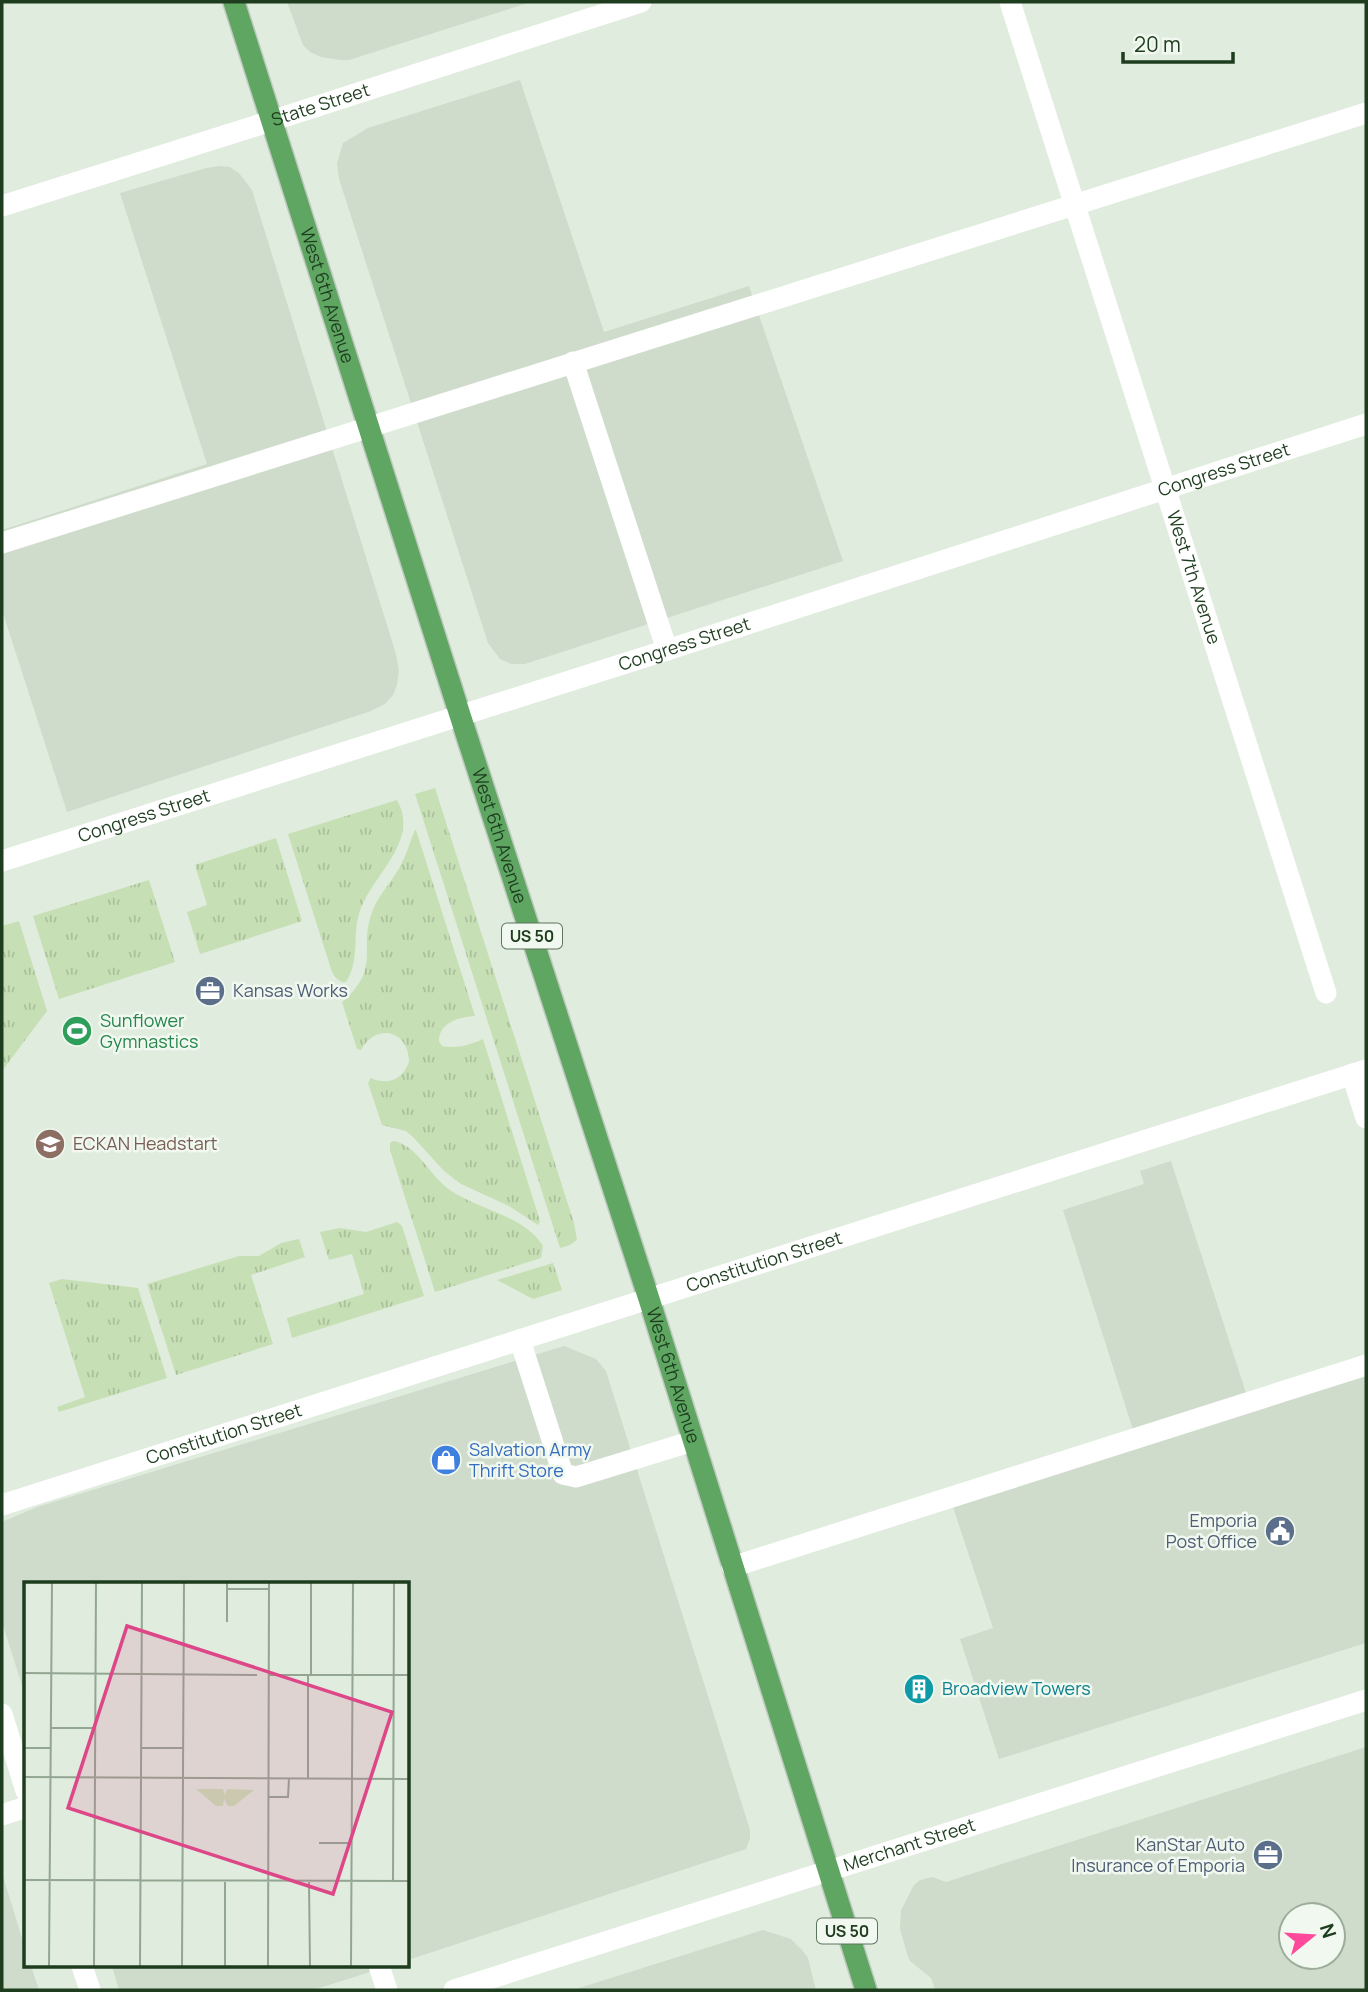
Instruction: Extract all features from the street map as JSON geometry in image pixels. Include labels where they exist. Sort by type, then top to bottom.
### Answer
[{"type":"main road","name":"West 6th Avenue","points":[[234,2],[649,1299],[827,1871]]},
{"type":"main road","name":"US 50","points":[[827,1871],[866,1990]]},
{"type":"street","name":"State Street","points":[[2,206],[271,121],[604,7],[641,2]]},
{"type":"street","name":"West 7th Avenue","points":[[1010,2],[1326,993]]},
{"type":"street","points":[[2,543],[1366,113]]},
{"type":"street","points":[[573,362],[667,650]]},
{"type":"street","name":"Congress Street","points":[[2,861],[1366,424]]},
{"type":"street","points":[[1359,1072],[1366,1118]]},
{"type":"street","name":"Constitution Street","points":[[2,1505],[1359,1072]]},
{"type":"street","points":[[520,1340],[563,1474],[576,1477],[694,1441]]},
{"type":"street","points":[[732,1567],[1366,1365]]},
{"type":"street","name":"Merchant Street","points":[[454,1990],[1366,1700]]},
{"type":"street","points":[[2,1714],[24,1785]]},
{"type":"street","points":[[2,1815],[24,1808]]},
{"type":"street","points":[[83,1968],[90,1990]]},
{"type":"street","points":[[380,1968],[387,1990]]},
{"type":"shaded area","points":[[287,2],[531,2],[349,60],[340,60],[321,57],[303,45]]},
{"type":"shaded area","points":[[520,80],[604,332],[749,286],[843,561],[525,664],[511,664],[500,659],[488,643],[339,179],[337,163],[343,143],[368,128]]},
{"type":"shaded area","points":[[220,166],[230,167],[239,173],[252,190],[396,654],[399,671],[397,685],[385,704],[371,711],[67,812],[2,610],[2,530],[207,464],[120,193]]},
{"type":"shaded area","points":[[1171,1161],[1247,1396],[1366,1358],[1366,1643],[999,1759],[960,1639],[993,1628],[948,1492],[1134,1433],[1063,1210],[1144,1184],[1140,1171]]},
{"type":"shaded area","points":[[564,1346],[596,1359],[606,1371],[750,1830],[746,1849],[410,1959],[410,1582],[24,1582],[24,1692],[2,1622],[2,1522],[37,1507]]},
{"type":"shaded area","points":[[1366,1747],[1366,1990],[935,1990],[931,1978],[910,1961],[900,1929],[901,1910],[914,1885],[920,1880],[932,1877],[946,1882]]},
{"type":"shaded area","points":[[2,1873],[24,1944],[24,1968],[32,1968],[39,1990],[2,1990]]},
{"type":"shaded area","points":[[763,1930],[791,1939],[802,1950],[808,1958],[816,1990],[573,1990]]},
{"type":"shaded area","points":[[113,1968],[383,1968],[313,1990],[119,1990]]},
{"type":"green space","points":[[435,788],[574,1223],[577,1240],[560,1248],[415,794]]},
{"type":"green space","points":[[397,800],[403,815],[399,843],[361,908],[351,973],[346,982],[342,982],[332,972],[288,834]]},
{"type":"green space","points":[[415,830],[475,1016],[457,1019],[446,1025],[439,1041],[442,1046],[452,1047],[483,1039],[540,1221],[538,1225],[509,1206],[461,1184],[444,1171],[406,1131],[382,1125],[368,1083],[371,1078],[389,1081],[399,1077],[409,1062],[408,1051],[398,1037],[383,1033],[367,1041],[361,1050],[357,1049],[342,1002],[362,979],[372,912],[401,865]]},
{"type":"green space","points":[[276,838],[302,921],[200,954],[187,912],[207,905],[195,865]]},
{"type":"green space","points":[[149,880],[175,962],[59,999],[33,916]]},
{"type":"green space","points":[[19,921],[47,1011],[2,1071],[2,926]]},
{"type":"green space","points":[[393,1141],[417,1155],[450,1190],[524,1227],[543,1246],[541,1258],[435,1292],[390,1150],[390,1143]]},
{"type":"green space","points":[[397,1222],[402,1226],[424,1296],[292,1338],[287,1318],[364,1294],[352,1254],[329,1260],[320,1232],[340,1228],[366,1232]]},
{"type":"green space","points":[[299,1239],[305,1257],[251,1275],[273,1344],[176,1375],[147,1284],[239,1256],[259,1256],[281,1243]]},
{"type":"green space","points":[[553,1263],[562,1290],[533,1299],[497,1280]]},
{"type":"green space","points":[[62,1279],[138,1288],[167,1378],[59,1412],[57,1407],[85,1397],[49,1283]]},
{"type":"place","name":"Kansas Works","points":[[210,991]]},
{"type":"place","name":"Sunflower Gymnastics","points":[[77,1031]]},
{"type":"place","name":"ECKAN Headstart","points":[[50,1144]]},
{"type":"place","name":"Salvation Army Thrift Store","points":[[446,1460]]},
{"type":"place","name":"Emporia Post Office","points":[[1280,1531]]},
{"type":"place","name":"Broadview Towers","points":[[919,1689]]},
{"type":"place","name":"KanStar Auto Insurance of Emporia","points":[[1268,1855]]}]
